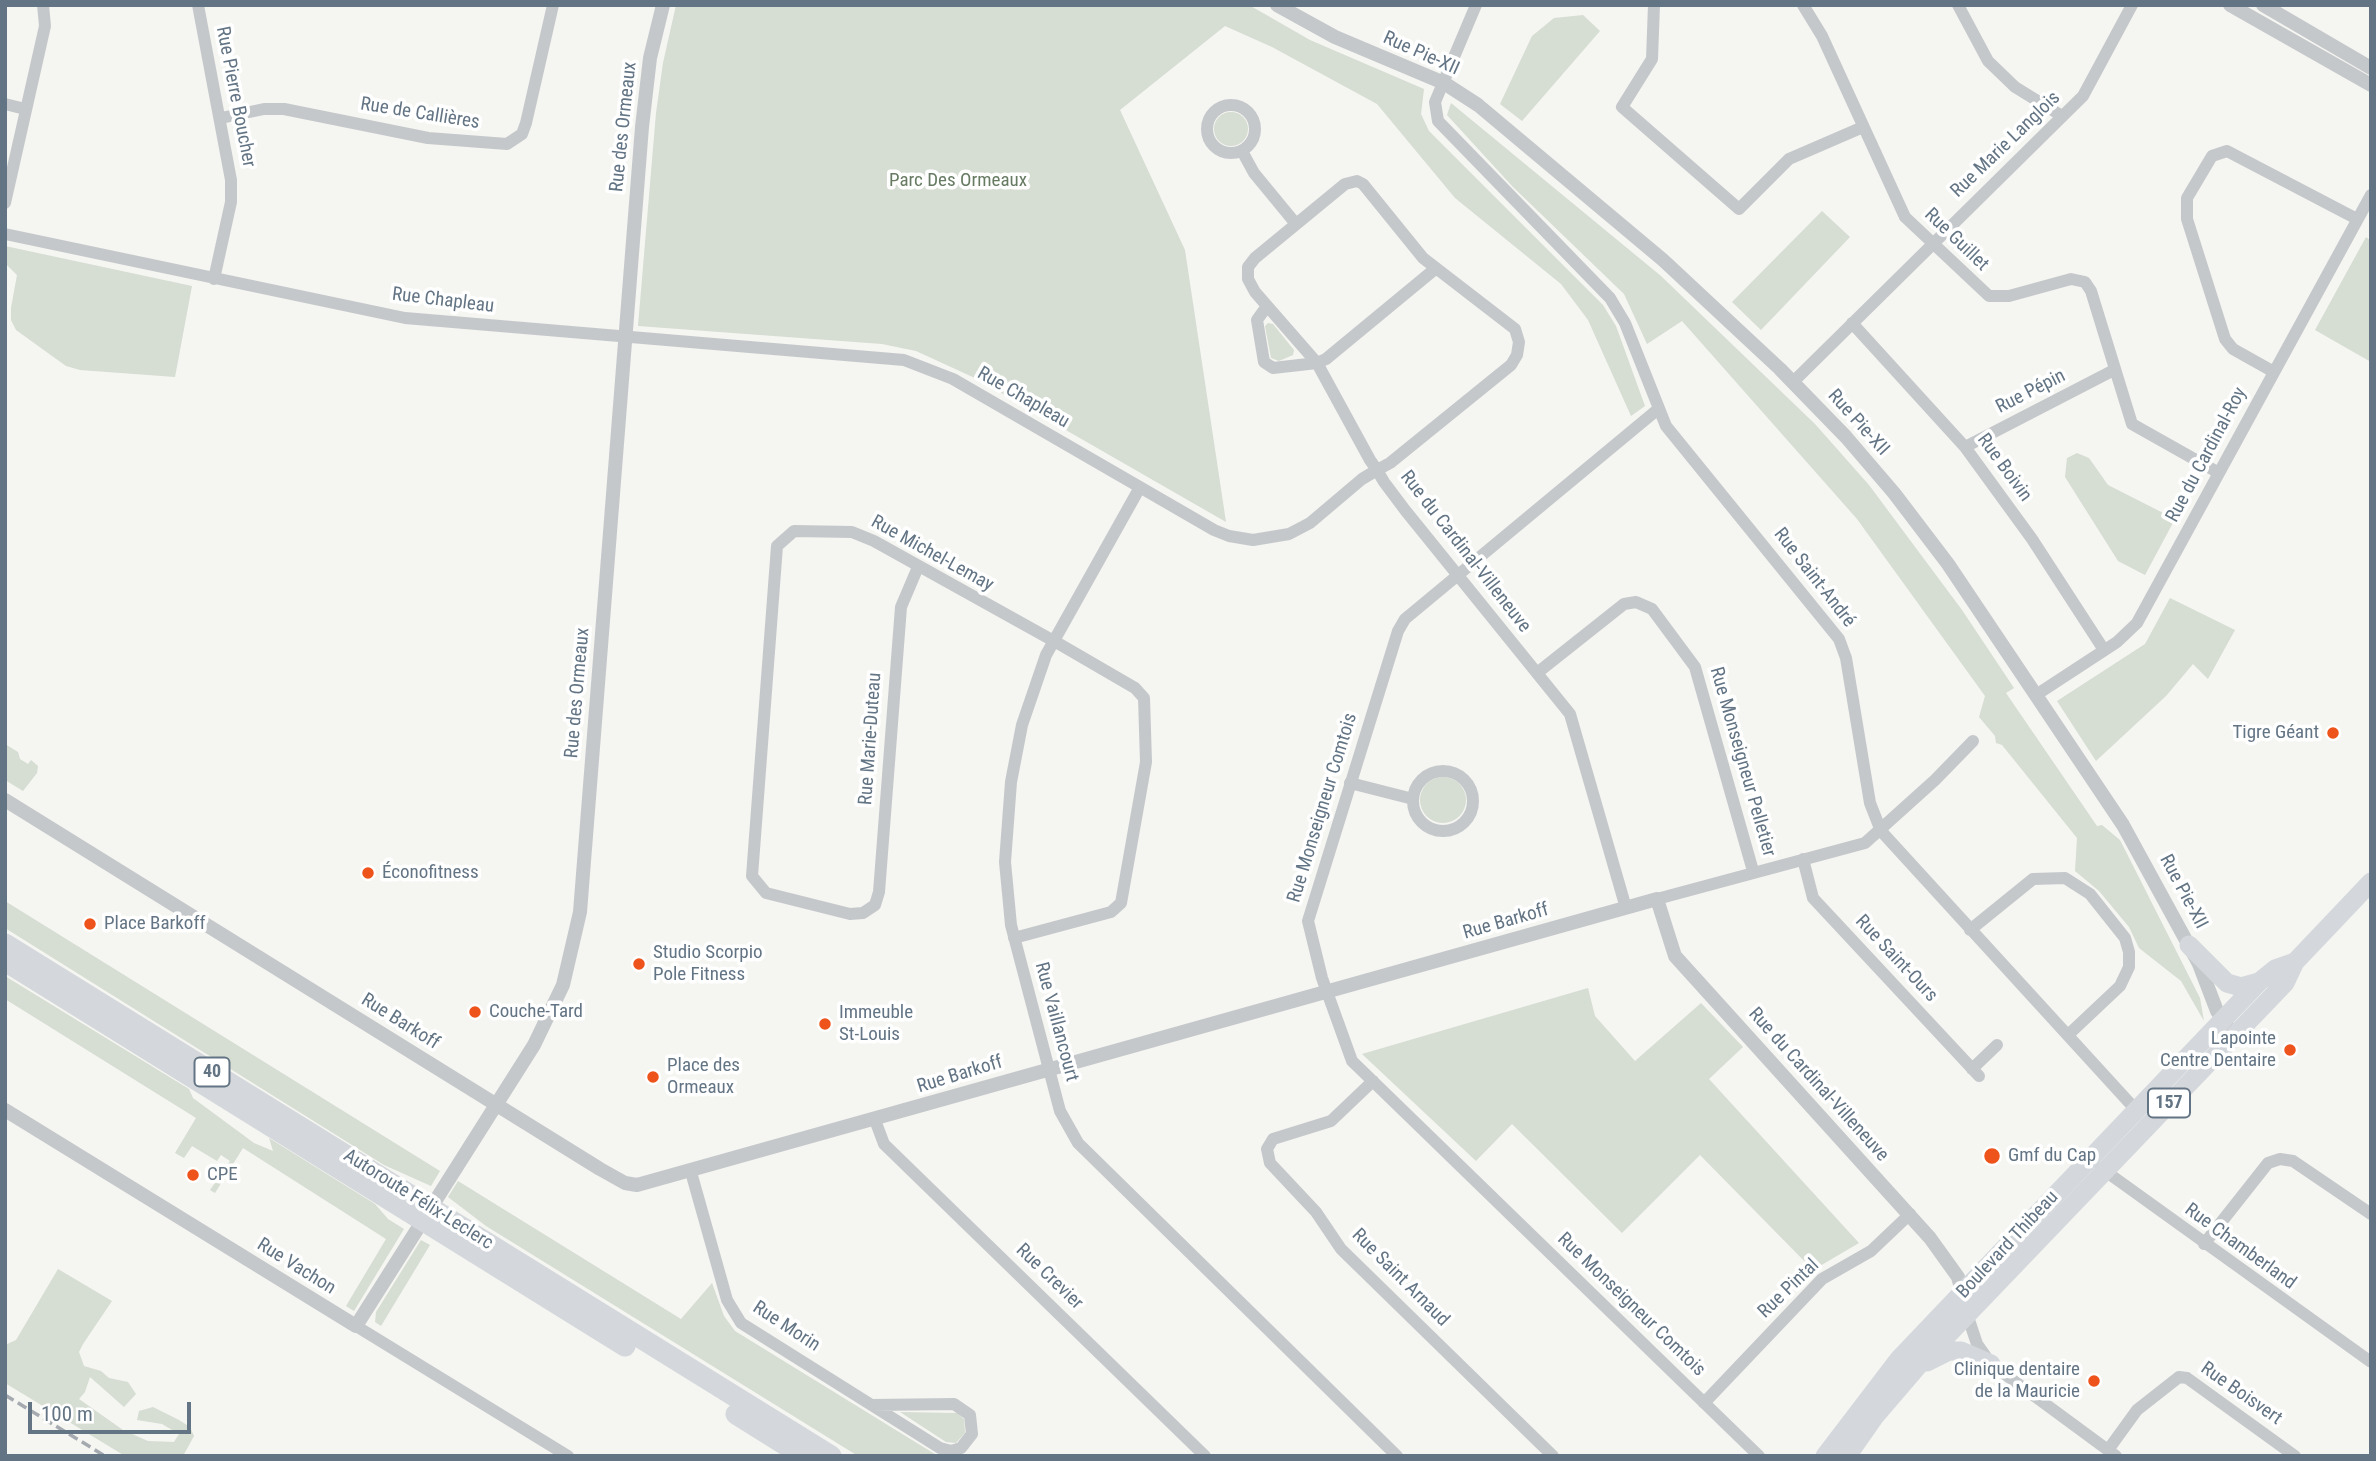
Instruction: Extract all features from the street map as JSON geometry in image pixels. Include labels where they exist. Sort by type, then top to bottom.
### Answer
[{"type":"highway","name":"Autoroute Félix-Leclerc","points":[[5,944],[803,1456]]},
{"type":"highway","name":"Autoroute Félix-Leclerc","points":[[5,961],[414,1206]]},
{"type":"highway","name":"Autoroute Félix-Leclerc","points":[[438,1221],[831,1456]]},
{"type":"main road","name":"Boulevard Thibeau","points":[[1847,1456],[1875,1416],[2097,1164],[2136,1111],[2229,1028],[2285,983],[2295,962],[2371,881]]},
{"type":"main road","points":[[2189,945],[2227,983],[2241,987],[2259,982]]},
{"type":"main road","name":"Boulevard Thibeau","points":[[1825,1456],[1899,1359],[1962,1292],[2097,1164],[2229,1028],[2259,982],[2275,969],[2295,962]]},
{"type":"main road","points":[[1917,1367],[1956,1351],[1971,1354],[1991,1364]]},
{"type":"street","points":[[5,203],[45,26],[43,5]]},
{"type":"street","name":"Rue Pierre Boucher","points":[[198,5],[221,118],[232,190],[214,279]]},
{"type":"street","name":"Rue de Callières","points":[[221,118],[274,108],[437,140],[507,144],[522,134],[526,123],[553,5]]},
{"type":"street","name":"Rue des Ormeaux","points":[[356,1326],[550,1017],[576,936],[642,127],[650,58],[663,5]]},
{"type":"street","name":"Rue Pie-XII","points":[[1277,5],[1335,37],[1444,83],[1485,111],[1663,260],[1793,382],[1846,437],[1948,564],[2123,825],[2189,945],[2229,1028]]},
{"type":"street","name":"Rue Saint-André","points":[[1476,5],[1435,107],[1441,126],[1616,305],[1657,410],[1666,426],[1839,639],[1846,658],[1870,803],[1881,831],[2136,1111]]},
{"type":"street","points":[[1654,5],[1652,59],[1622,107],[1739,209],[1789,159],[1863,127]]},
{"type":"street","name":"Rue Guillet","points":[[1803,5],[1822,36],[1903,214],[1989,296],[2009,296],[2071,279],[2085,282],[2090,288],[2114,370],[2135,427],[2219,473]]},
{"type":"street","points":[[1958,5],[1981,52],[1997,72],[2062,116]]},
{"type":"street","name":"Rue Marie Langlois","points":[[1793,382],[2086,93],[2132,5]]},
{"type":"street","points":[[2230,5],[2371,85]]},
{"type":"street","points":[[2263,25],[2268,6],[2371,68]]},
{"type":"street","points":[[5,104],[25,108]]},
{"type":"street","points":[[1242,151],[1254,173],[1296,224]]},
{"type":"street","points":[[2274,372],[2233,348],[2225,339],[2187,219],[2187,198],[2212,156],[2227,151],[2357,219]]},
{"type":"street","name":"Rue Chapleau","points":[[5,234],[405,318],[891,357],[924,365],[1214,530],[1254,540],[1278,537],[1300,529],[1511,365],[1517,355],[1519,342],[1515,329],[1435,269],[1418,253],[1363,184],[1357,181],[1345,184],[1248,267],[1250,285],[1317,363]]},
{"type":"street","name":"Rue du Cardinal-Roy","points":[[2036,695],[2129,633],[2140,619],[2371,195]]},
{"type":"street","points":[[1267,306],[1257,320],[1264,362],[1273,368],[1317,363],[1326,359],[1435,269]]},
{"type":"street","name":"Rue Boivin","points":[[1852,323],[1965,447],[2032,539],[2105,650]]},
{"type":"street","name":"Rue du Cardinal-Villeneuve","points":[[1317,363],[1377,470],[1570,714],[1626,908]]},
{"type":"street","name":"Rue Pépin","points":[[1965,447],[2114,370]]},
{"type":"street","name":"Rue Monseigneur Comtois","points":[[1657,410],[1416,607],[1398,631],[1308,921],[1347,1055],[1759,1456]]},
{"type":"street","name":"Rue Vaillancourt","points":[[1139,489],[1052,641],[1030,699],[1011,782],[1005,862],[1014,938],[1048,1069],[1062,1118],[1078,1143],[1397,1456]]},
{"type":"street","name":"Rue Michel-Lemay","points":[[866,912],[850,914],[766,893],[752,876],[774,554],[781,539],[794,530],[852,532],[864,536],[1140,692],[1145,705],[1146,762],[1121,903],[1111,912],[1014,938]]},
{"type":"street","name":"Rue Marie-Duteau","points":[[866,912],[875,905],[879,891],[901,607],[918,567]]},
{"type":"street","name":"Rue Monseigneur Pelletier","points":[[1537,673],[1624,604],[1636,602],[1652,609],[1695,667],[1753,871]]},
{"type":"street","name":"Rue Barkoff","points":[[5,800],[627,1184],[641,1185],[1753,871],[1865,843],[1881,831],[1973,741]]},
{"type":"street","points":[[1437,771],[1447,771],[1465,779],[1470,788],[1473,805],[1461,825],[1439,830],[1422,822],[1413,799],[1421,780],[1437,771]]},
{"type":"street","points":[[1350,783],[1413,799]]},
{"type":"street","name":"Rue Saint-Ours","points":[[1803,859],[1813,898],[1975,1073],[1997,1045]]},
{"type":"street","points":[[1970,930],[2033,879],[2065,878],[2090,894],[2124,938],[2129,952],[2129,967],[2120,986],[2068,1035]]},
{"type":"street","name":"Rue du Cardinal-Villeneuve","points":[[1657,899],[1675,956],[1940,1250],[1958,1277],[1967,1314]]},
{"type":"street","name":"Rue Saint Arnaud","points":[[1373,1081],[1331,1121],[1273,1139],[1267,1149],[1270,1163],[1317,1212],[1341,1249],[1553,1456]]},
{"type":"street","name":"Rue Vachon","points":[[5,1110],[568,1456]]},
{"type":"street","name":"Rue Crevier","points":[[875,1120],[884,1144],[1205,1456]]},
{"type":"street","points":[[2204,1244],[2269,1163],[2280,1159],[2293,1160],[2371,1214]]},
{"type":"street","name":"Rue Chamberland","points":[[2097,1164],[2204,1244],[2371,1362]]},
{"type":"street","name":"Rue Morin","points":[[691,1172],[727,1300],[735,1317],[751,1331],[944,1450],[961,1448],[971,1437],[972,1419],[958,1406],[873,1405]]},
{"type":"street","name":"Rue Pintal","points":[[1704,1403],[1822,1279],[1871,1251],[1910,1214]]},
{"type":"street","points":[[1967,1314],[1977,1344],[1991,1364],[2112,1453]]},
{"type":"street","name":"Rue Boisvert","points":[[2112,1453],[2137,1410],[2179,1377],[2187,1378],[2295,1456]]},
{"type":"green space","name":"Parc Des Ormeaux","points":[[676,5],[1249,5],[1310,40],[1424,89],[1421,114],[1429,131],[1603,305],[1616,326],[1645,406],[1631,416],[1588,320],[1561,284],[1455,198],[1377,104],[1272,47],[1225,26],[1120,110],[1185,250],[1226,522],[977,379],[916,351],[882,344],[638,326],[656,113],[663,63]]},
{"type":"green space","points":[[1583,15],[1600,31],[1522,121],[1500,104],[1532,36],[1554,18]]},
{"type":"green space","points":[[1451,103],[1661,276],[1815,424],[1869,485],[1962,610],[2014,688],[2006,693],[2097,826],[2102,825],[2120,840],[2200,998],[2204,1021],[2181,981],[2139,948],[2129,927],[2099,891],[2075,871],[2077,838],[2002,745],[1996,743],[1995,736],[1979,717],[1985,696],[1857,519],[1682,321],[1647,344],[1624,294],[1513,187],[1447,115]]},
{"type":"green space","points":[[1231,112],[1243,117],[1248,129],[1243,141],[1231,146],[1219,141],[1214,129],[1219,117]]},
{"type":"green space","points":[[1822,211],[1850,237],[1761,330],[1732,302]]},
{"type":"green space","points":[[2366,237],[2371,241],[2371,362],[2315,330]]},
{"type":"green space","points":[[5,246],[192,286],[175,377],[80,370],[66,366],[16,330],[11,320],[11,308],[17,275],[5,263]]},
{"type":"green space","points":[[1268,323],[1273,324],[1294,350],[1293,355],[1279,361],[1271,358],[1265,326]]},
{"type":"green space","points":[[2077,453],[2089,458],[2108,485],[2175,519],[2145,575],[2118,561],[2065,477],[2067,458]]},
{"type":"green space","points":[[2170,598],[2235,630],[2208,679],[2193,664],[2166,696],[2096,761],[2057,701],[2145,644]]},
{"type":"green space","points":[[5,744],[18,752],[20,759],[28,764],[31,760],[38,766],[37,773],[23,791],[5,780]]},
{"type":"green space","points":[[1443,777],[1460,783],[1466,800],[1460,817],[1443,823],[1426,817],[1420,800],[1426,783]]},
{"type":"green space","points":[[5,901],[440,1171],[431,1186],[384,1165],[5,928]]},
{"type":"green space","points":[[5,976],[189,1089],[193,1098],[254,1143],[273,1151],[269,1138],[375,1204],[388,1219],[404,1229],[354,1311],[346,1306],[386,1239],[243,1148],[215,1193],[210,1190],[230,1161],[221,1155],[217,1161],[192,1146],[184,1158],[175,1153],[196,1118],[5,999]]},
{"type":"green space","points":[[1588,988],[1595,1016],[1635,1061],[1701,1003],[1743,1047],[1709,1079],[1859,1243],[1813,1270],[1700,1155],[1622,1233],[1512,1124],[1476,1161],[1362,1054]]},
{"type":"green space","points":[[458,1181],[681,1319],[712,1283],[724,1316],[735,1331],[938,1456],[858,1456],[486,1226],[448,1197]]},
{"type":"green space","points":[[421,1240],[430,1245],[381,1326],[375,1322],[376,1312]]},
{"type":"green space","points":[[58,1269],[112,1301],[79,1352],[84,1366],[101,1371],[109,1378],[128,1382],[136,1394],[124,1407],[90,1377],[85,1392],[79,1399],[123,1430],[148,1441],[174,1442],[179,1434],[162,1424],[137,1420],[139,1411],[153,1407],[179,1420],[190,1427],[194,1436],[183,1456],[125,1456],[5,1383],[5,1345],[16,1340]]},
{"type":"green space","points":[[900,1412],[957,1413],[964,1419],[965,1433],[956,1443],[946,1442]]},
{"type":"railway","points":[[5,1395],[105,1456]]},
{"type":"place","name":"Tigre Géant","points":[[2333,733]]},
{"type":"place","name":"Éconofitness","points":[[368,873]]},
{"type":"place","name":"Place Barkoff","points":[[90,924]]},
{"type":"place","name":"Studio Scorpio Pole Fitness","points":[[639,964]]},
{"type":"place","name":"Couche-Tard","points":[[475,1012]]},
{"type":"place","name":"Immeuble St-Louis","points":[[825,1024]]},
{"type":"place","name":"Lapointe Centre Dentaire","points":[[2290,1050]]},
{"type":"place","name":"Place des Ormeaux","points":[[653,1077]]},
{"type":"place","name":"Gmf du Cap","points":[[1992,1156]]},
{"type":"place","name":"CPE","points":[[193,1175]]},
{"type":"place","name":"Clinique dentaire de la Mauricie","points":[[2094,1381]]}]
